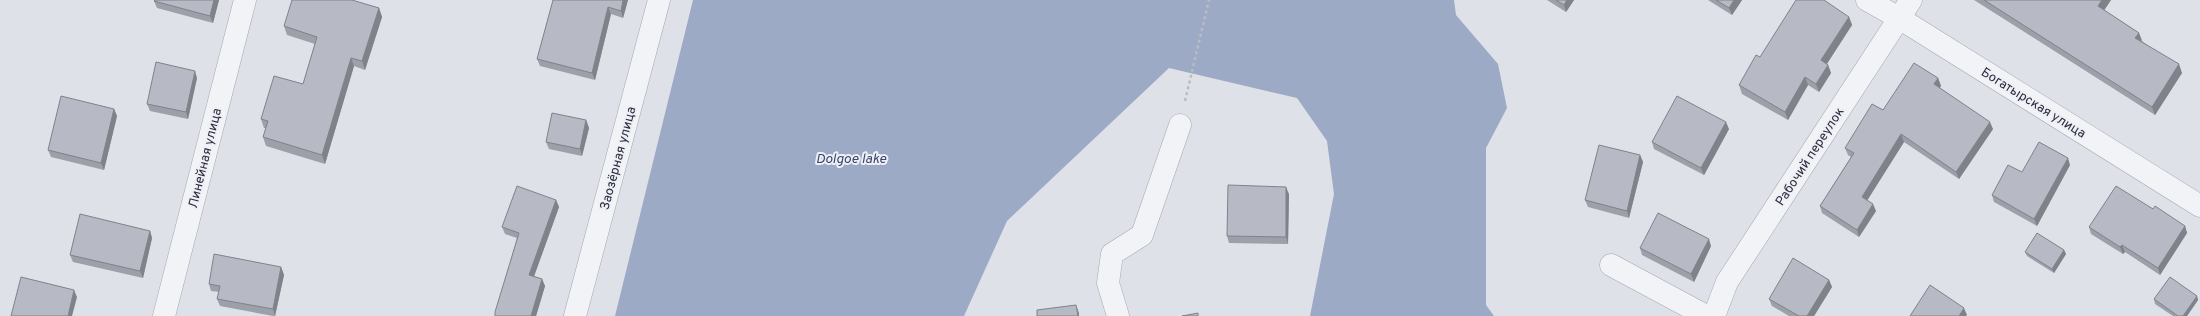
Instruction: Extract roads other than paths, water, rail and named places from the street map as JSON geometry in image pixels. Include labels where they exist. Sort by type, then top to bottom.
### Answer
[{"type":"street","name":"Линейная улица","points":[[164,316],[245,0]]},
{"type":"street","name":"Заозёрная улица","points":[[575,316],[659,0]]},
{"type":"street","name":"Богатырская улица","points":[[1867,0],[1905,9],[2200,206]]},
{"type":"street","name":"Рабочий переулок","points":[[1714,316],[1727,282],[1905,9]]},
{"type":"street","points":[[1118,316],[1108,283],[1112,254],[1142,235],[1180,125]]},
{"type":"street","points":[[1611,265],[1706,316]]},
{"type":"water","name":"Dolgoe lake","points":[[693,0],[1454,0],[1456,15],[1498,64],[1507,108],[1486,148],[1486,305],[1494,316],[1310,316],[1334,194],[1327,141],[1297,98],[1169,68],[1007,221],[964,316],[615,316]]}]
